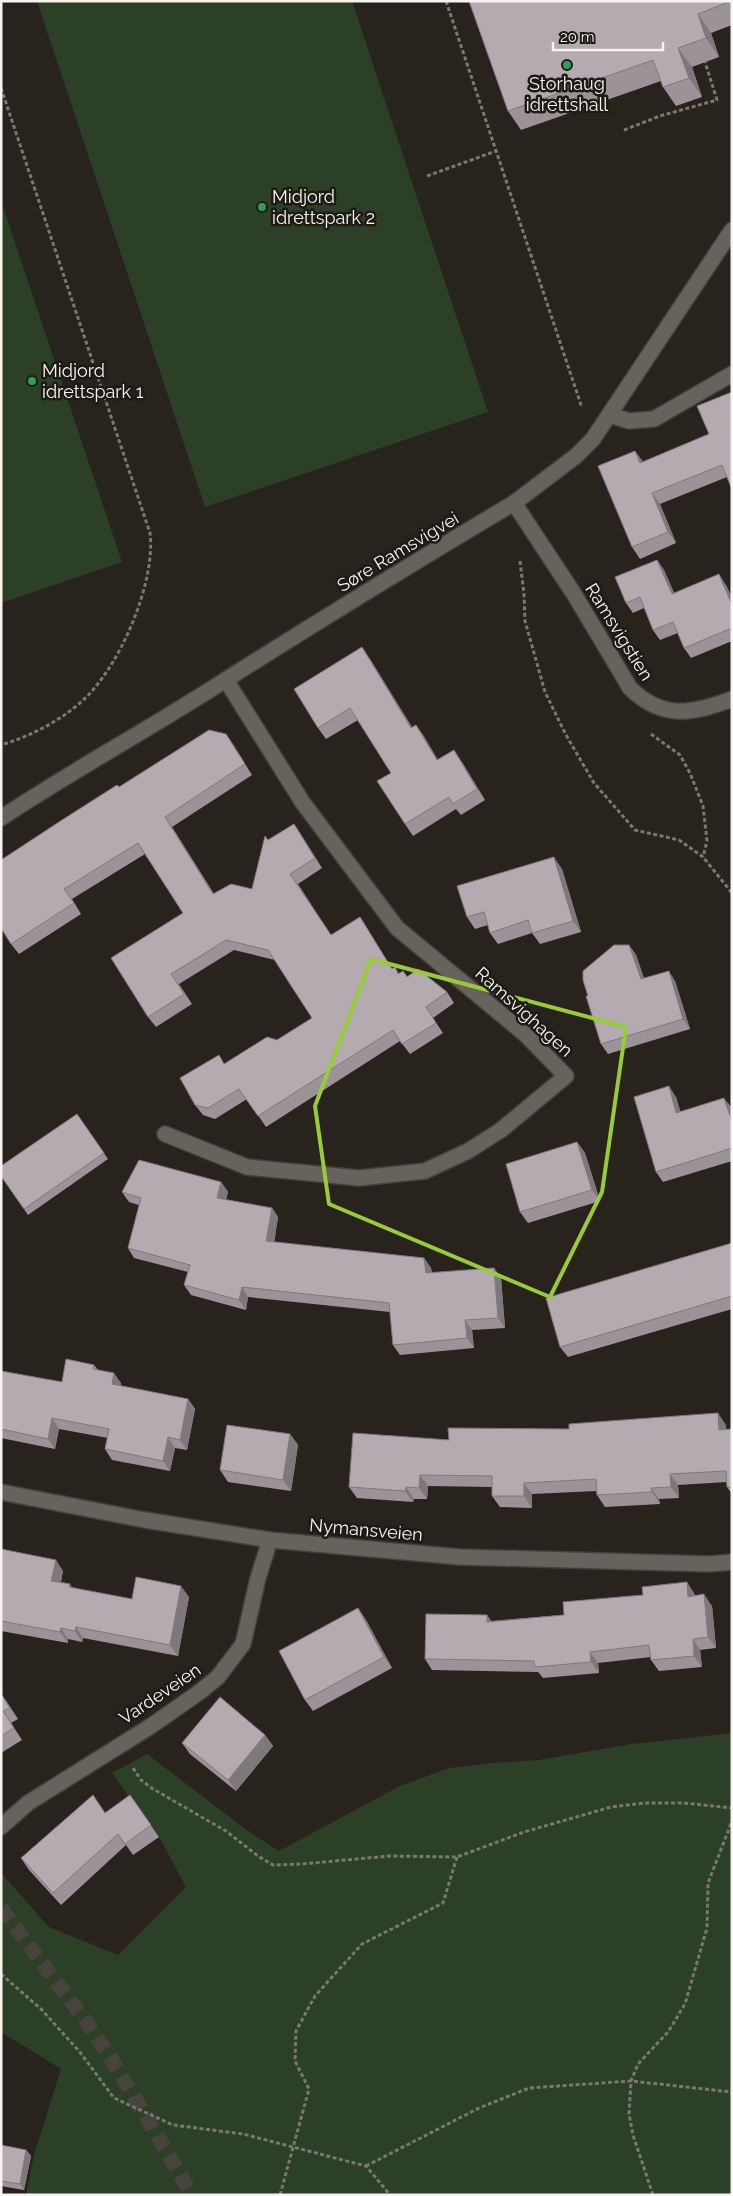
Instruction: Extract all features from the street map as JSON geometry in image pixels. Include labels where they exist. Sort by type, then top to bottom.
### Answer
[{"type":"street","name":"Søre Ramsvigvei","points":[[1,818],[123,741],[226,680],[284,642],[514,503],[570,461],[592,439],[610,415],[732,230]]},
{"type":"street","points":[[610,415],[629,422],[654,419],[732,374]]},
{"type":"street","name":"Ramsvigstien","points":[[514,503],[574,594],[630,688],[639,697],[647,704],[674,711],[698,711],[732,699]]},
{"type":"street","name":"Ramsvighagen","points":[[165,1134],[247,1167],[359,1178],[425,1171],[468,1151],[501,1130],[566,1076],[519,1030],[397,928],[303,803],[226,680]]},
{"type":"street","name":"Nymansveien","points":[[1,1492],[145,1520],[270,1540],[460,1557],[710,1564],[732,1562]]},
{"type":"street","name":"Vardeveien","points":[[1,1827],[28,1803],[117,1745],[151,1726],[201,1691],[237,1654],[247,1634],[258,1578],[270,1540]]},
{"type":"path","points":[[446,1],[592,439]]},
{"type":"path","points":[[624,130],[660,116],[717,100],[705,62]]},
{"type":"path","points":[[1,88],[150,533],[152,548],[150,568],[140,604],[104,678],[83,701],[56,722],[1,745]]},
{"type":"path","points":[[427,176],[496,151]]},
{"type":"path","points":[[519,554],[525,621],[533,653],[546,692],[580,760],[594,783],[635,830],[679,840],[703,857],[732,893]]},
{"type":"path","points":[[646,730],[680,755],[690,772],[703,806],[708,841],[703,857]]},
{"type":"path","points":[[117,1745],[141,1780],[153,1790],[226,1831],[273,1865],[390,1856],[456,1857],[524,1832],[611,1807],[645,1803],[684,1803],[732,1808]]},
{"type":"path","points":[[653,2195],[631,2128],[628,2095],[638,2064],[668,2032],[685,2004],[707,1928],[708,1883],[732,1821]]},
{"type":"path","points":[[280,2195],[309,2089],[295,2060],[296,2031],[316,1996],[362,1944],[443,1903],[456,1857]]},
{"type":"path","points":[[1,1974],[41,2009],[78,2051],[114,2098],[173,2125],[244,2134],[366,2166],[390,2195]]},
{"type":"path","points":[[366,2166],[479,2108],[528,2088],[631,2081],[732,2092]]},
{"type":"highlighted area","points":[[371,959],[626,1027],[602,1192],[550,1297],[329,1204],[315,1106]]},
{"type":"green space","name":"Midjord idrettspark 2","points":[[37,1],[352,1],[488,412],[205,507]]},
{"type":"green space","name":"Midjord idrettspark 1","points":[[1,201],[122,562],[1,603]]},
{"type":"green space","points":[[732,1733],[732,2195],[26,2195],[34,2155],[61,2069],[1,2032],[1,1873],[49,1927],[118,1955],[186,1887],[159,1837],[112,1773],[147,1754],[248,1831],[279,1851],[400,1786],[449,1768],[538,1760],[632,1744]]},
{"type":"building","name":"Storhaug idrettshall","points":[[469,1],[731,1],[698,14],[706,38],[678,48],[689,78],[663,87],[653,60],[508,111]]},
{"type":"building","points":[[732,392],[732,486],[722,465],[652,493],[668,532],[632,547],[598,466],[635,451],[640,463],[709,434],[697,406]]},
{"type":"building","points":[[657,560],[672,594],[719,574],[732,605],[732,628],[684,648],[673,622],[653,630],[640,597],[626,603],[615,577]]},
{"type":"building","points":[[362,647],[411,728],[416,725],[437,760],[454,750],[477,789],[453,804],[449,797],[405,824],[377,781],[391,773],[350,708],[318,728],[294,689]]},
{"type":"building","points":[[209,730],[226,734],[245,764],[165,817],[213,894],[231,884],[252,889],[265,836],[268,840],[294,824],[315,858],[290,874],[331,935],[360,917],[392,969],[395,967],[398,974],[403,971],[407,977],[418,969],[447,992],[426,1007],[436,1023],[402,1044],[393,1030],[258,1116],[239,1089],[208,1108],[195,1105],[180,1078],[219,1055],[224,1064],[267,1037],[277,1040],[312,1018],[268,950],[226,940],[171,974],[184,994],[148,1017],[111,958],[183,913],[138,843],[64,889],[74,903],[11,944],[1,928],[1,860],[117,785],[119,787]]},
{"type":"building","points":[[554,857],[573,921],[532,933],[528,920],[490,933],[484,912],[467,917],[457,886]]},
{"type":"building","points":[[614,945],[629,945],[641,979],[669,971],[683,1019],[601,1044],[586,996],[588,996],[583,980],[583,971]]},
{"type":"building","points":[[669,1086],[676,1113],[724,1098],[732,1122],[732,1148],[656,1172],[634,1097]]},
{"type":"building","points":[[77,1114],[104,1153],[24,1209],[1,1176],[1,1166]]},
{"type":"building","points":[[577,1142],[592,1190],[520,1212],[506,1164]]},
{"type":"building","points":[[139,1160],[221,1182],[217,1198],[272,1208],[266,1241],[424,1258],[426,1273],[494,1268],[498,1318],[465,1320],[467,1338],[393,1345],[389,1303],[242,1287],[239,1300],[184,1285],[190,1265],[128,1248],[141,1198],[122,1192]]},
{"type":"building","points":[[732,1243],[732,1296],[560,1347],[546,1298]]},
{"type":"building","points":[[66,1359],[94,1365],[93,1369],[114,1373],[112,1384],[188,1399],[180,1440],[168,1437],[163,1461],[105,1449],[109,1429],[52,1418],[48,1439],[1,1429],[1,1371],[62,1382]]},
{"type":"building","points":[[718,1413],[719,1430],[732,1429],[732,1487],[727,1487],[726,1471],[670,1474],[671,1487],[651,1488],[652,1492],[597,1495],[596,1479],[524,1483],[524,1496],[492,1496],[492,1476],[420,1475],[419,1488],[406,1487],[405,1491],[349,1487],[353,1433],[449,1440],[448,1428],[569,1429],[569,1424]]},
{"type":"building","points":[[227,1425],[290,1434],[283,1480],[220,1470]]},
{"type":"building","points":[[1,1549],[56,1560],[51,1581],[70,1584],[69,1587],[132,1599],[136,1577],[181,1586],[170,1645],[76,1627],[75,1631],[61,1628],[60,1632],[1,1621]]},
{"type":"building","points":[[687,1582],[688,1597],[704,1594],[708,1637],[693,1639],[694,1656],[651,1660],[649,1645],[590,1652],[591,1662],[535,1667],[534,1661],[425,1659],[426,1614],[487,1615],[487,1622],[564,1615],[563,1602],[643,1595],[642,1587]]},
{"type":"building","points":[[358,1608],[384,1657],[305,1700],[279,1651]]},
{"type":"building","points":[[1,1694],[10,1708],[3,1711],[14,1728],[1,1736]]},
{"type":"building","points":[[220,1697],[265,1735],[228,1780],[182,1743]]},
{"type":"building","points":[[93,1795],[105,1813],[130,1795],[151,1825],[125,1844],[118,1834],[53,1893],[21,1858]]},
{"type":"building","points":[[1,2145],[26,2150],[20,2184],[1,2181]]},
{"type":"tunnel","points":[[1,1908],[90,2027],[120,2073],[192,2195]]},
{"type":"place","name":"Storhaug idrettshall","points":[[567,65]]},
{"type":"place","name":"Midjord idrettspark 2","points":[[262,207]]},
{"type":"place","name":"Midjord idrettspark 1","points":[[32,381]]}]
